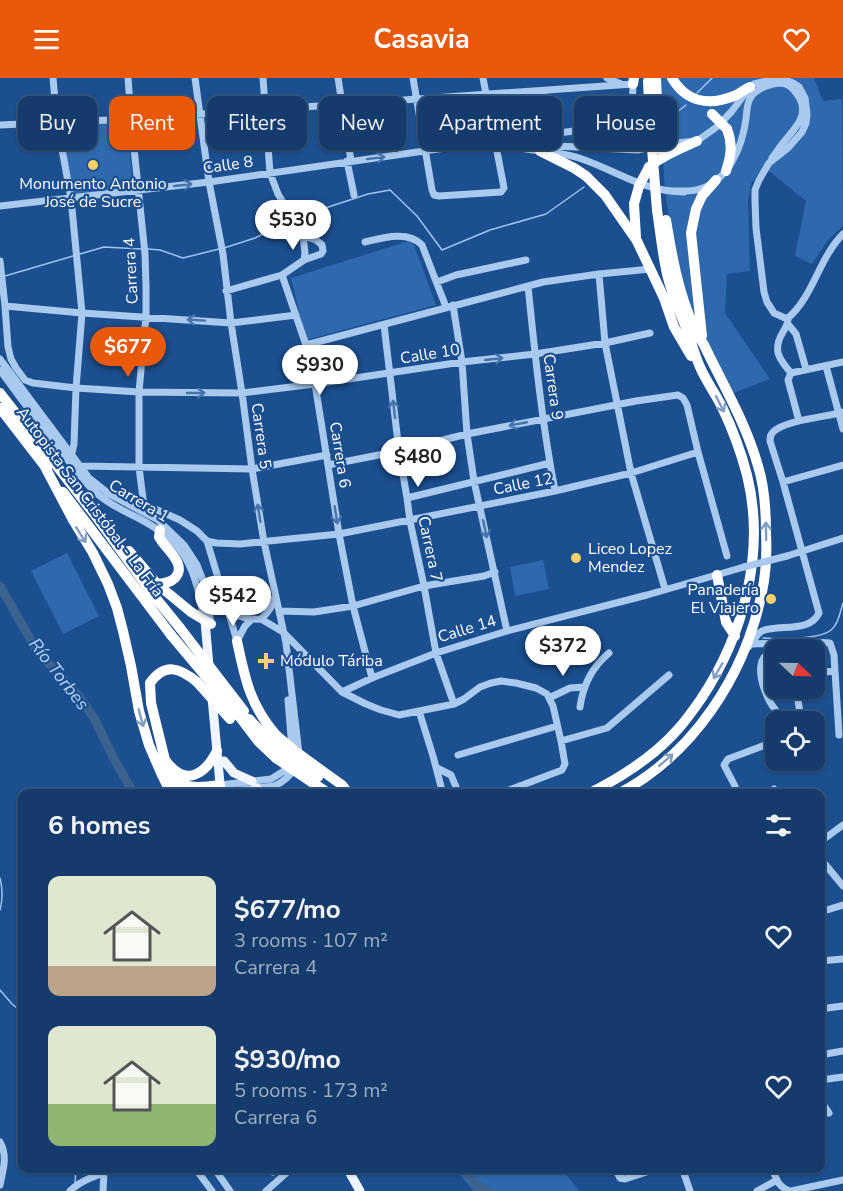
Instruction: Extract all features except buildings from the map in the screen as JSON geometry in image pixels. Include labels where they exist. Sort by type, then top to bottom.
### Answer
[{"type":"highway","points":[[648,78],[650,96]]},
{"type":"highway","points":[[655,96],[656,78]]},
{"type":"highway","points":[[672,78],[681,91],[712,114],[727,129],[731,149],[726,171]]},
{"type":"highway","points":[[681,91],[699,100],[719,101],[750,87]]},
{"type":"highway","points":[[637,241],[634,228],[634,204],[639,186],[649,167],[656,161],[697,141]]},
{"type":"highway","points":[[656,150],[666,269],[700,369]]},
{"type":"highway","points":[[540,151],[574,168],[596,186],[605,195],[637,241],[664,298],[674,327],[722,407],[738,444],[747,473],[753,510],[754,536],[751,574],[745,603],[735,636],[715,676],[680,728],[623,776],[598,789]]},
{"type":"highway","points":[[702,343],[691,233],[696,208],[702,196],[716,180]]},
{"type":"highway","points":[[627,789],[638,783],[684,744],[699,728],[719,699],[748,647],[765,576],[765,498],[762,480],[752,446],[734,404],[694,327],[681,295],[660,210]]},
{"type":"highway","name":"Autopista San Cristóbal - La Fría","points":[[0,393],[180,628],[238,716],[259,730],[279,754],[323,789]]},
{"type":"highway","name":"Autopista San Cristóbal - La Fría","points":[[0,408],[171,635],[258,741],[319,774],[341,789]]},
{"type":"highway","points":[[44,465],[108,584],[123,631],[139,711],[149,745],[167,784],[174,789]]},
{"type":"highway","points":[[95,515],[157,584],[191,612],[208,622]]},
{"type":"highway","points":[[157,584],[169,582],[176,577],[179,569],[177,561],[159,537],[160,530]]},
{"type":"highway","points":[[717,575],[726,622],[735,636]]},
{"type":"highway","points":[[237,641],[253,703],[276,735],[319,774]]},
{"type":"highway","points":[[210,789],[186,786],[176,782],[171,776],[151,703],[150,683],[162,671],[173,669],[185,673],[238,716]]},
{"type":"highway","points":[[165,760],[178,773],[190,775],[205,769],[218,751]]},
{"type":"main road","name":"Carrera 1","points":[[208,622],[223,789]]},
{"type":"main road","points":[[208,622],[224,761],[223,789]]},
{"type":"main road","points":[[224,761],[234,773],[252,787]]},
{"type":"main road","points":[[349,1173],[355,1188]]},
{"type":"street","points":[[52,78],[54,96]]},
{"type":"street","name":"Carrera 4","points":[[129,78],[130,96]]},
{"type":"street","name":"Carrera 5","points":[[195,78],[209,182],[223,254],[226,291],[252,469],[264,542],[280,611],[292,748],[290,760],[284,771],[252,787],[233,789]]},
{"type":"street","points":[[263,78],[265,96]]},
{"type":"street","points":[[338,78],[340,96]]},
{"type":"street","points":[[413,78],[418,105]]},
{"type":"street","points":[[483,78],[486,94]]},
{"type":"street","points":[[607,78],[630,83]]},
{"type":"street","points":[[562,146],[638,150],[664,144],[697,141],[725,119],[750,87],[774,79],[785,80],[799,87],[805,98],[807,114],[804,128],[788,148],[770,163]]},
{"type":"street","points":[[406,100],[630,83]]},
{"type":"street","points":[[562,132],[613,126],[628,118],[631,110],[630,83]]},
{"type":"street","points":[[526,150],[557,152],[575,157],[648,187],[672,191],[697,190],[707,186],[726,171],[740,146],[751,96],[775,84],[788,85],[796,92],[802,105],[801,120],[782,144],[759,180],[755,190],[756,228],[767,302],[774,314],[788,321],[796,334],[806,369]]},
{"type":"street","points":[[545,91],[545,96]]},
{"type":"street","points":[[195,114],[207,113]]},
{"type":"street","points":[[0,125],[18,124]]},
{"type":"street","points":[[62,150],[71,198],[82,313],[72,453]]},
{"type":"street","name":"Carrera 4","points":[[134,150],[144,250],[146,316],[139,392],[138,467],[143,499],[146,505],[180,520],[207,541]]},
{"type":"street","points":[[269,150],[270,173],[278,194],[303,236],[304,260]]},
{"type":"street","points":[[347,150],[354,195]]},
{"type":"street","points":[[425,150],[432,190],[434,195],[439,196],[501,192],[504,188],[503,150]]},
{"type":"street","name":"Calle 8","points":[[0,206],[209,182],[425,150]]},
{"type":"street","points":[[790,373],[779,359],[777,352],[780,336],[788,321],[800,307],[831,248],[843,234]]},
{"type":"street","points":[[226,291],[282,275],[304,260],[321,254],[322,244],[303,236]]},
{"type":"street","points":[[365,242],[393,237],[410,237],[418,240],[449,306],[462,362],[467,434],[474,481],[507,631]]},
{"type":"street","points":[[437,282],[456,275],[526,260]]},
{"type":"street","points":[[0,261],[5,306],[231,323],[296,315]]},
{"type":"street","points":[[306,345],[555,279],[651,269]]},
{"type":"street","points":[[598,274],[605,342],[631,473],[665,589]]},
{"type":"street","name":"Carrera 6","points":[[282,275],[306,345],[315,384],[339,534],[353,606],[372,678]]},
{"type":"street","name":"Carrera 9","points":[[528,286],[543,419],[555,491]]},
{"type":"street","name":"Calle 10","points":[[5,306],[11,359],[25,380],[76,388],[139,392],[242,393],[535,354],[650,333]]},
{"type":"street","name":"Carrera 7","points":[[384,325],[410,521],[436,653],[454,704]]},
{"type":"street","name":"Carrera 1","points":[[0,359],[89,478],[100,488],[158,520],[184,545],[197,565],[204,584],[208,622]]},
{"type":"street","points":[[790,373],[843,362]]},
{"type":"street","points":[[826,366],[841,413],[843,429]]},
{"type":"street","name":"Carrera 1","points":[[0,370],[93,490],[160,530],[179,548],[190,565],[208,622]]},
{"type":"street","points":[[790,373],[788,380],[799,421]]},
{"type":"street","points":[[328,465],[467,434],[678,395],[687,405],[727,556]]},
{"type":"street","points":[[748,647],[758,633],[811,622],[819,613],[770,441],[771,434],[799,421],[841,413]]},
{"type":"street","name":"Calle 12","points":[[207,541],[240,544],[339,534],[555,491],[631,473],[698,452]]},
{"type":"street","points":[[81,466],[252,469],[327,455]]},
{"type":"street","points":[[407,498],[550,464]]},
{"type":"street","points":[[783,482],[843,465]]},
{"type":"street","points":[[802,551],[843,538]]},
{"type":"street","points":[[207,541],[237,641]]},
{"type":"street","name":"Calle 14","points":[[342,692],[436,653],[507,631],[570,616],[802,551]]},
{"type":"street","points":[[280,611],[315,612],[353,606],[424,586],[495,572]]},
{"type":"street","points":[[227,608],[243,618],[261,619],[269,612],[276,595]]},
{"type":"street","points":[[261,619],[283,632],[342,692],[391,713],[399,715],[454,704],[480,687],[501,681],[536,688],[547,694],[553,705],[565,764],[562,770],[512,789]]},
{"type":"street","points":[[237,641],[240,633],[251,620]]},
{"type":"street","points":[[825,642],[832,646],[840,692],[839,735]]},
{"type":"street","points":[[748,647],[765,645]]},
{"type":"street","points":[[579,707],[584,687],[600,661],[609,653]]},
{"type":"street","points":[[834,655],[843,654]]},
{"type":"street","points":[[765,655],[761,668],[762,685],[765,692]]},
{"type":"street","points":[[825,672],[835,671]]},
{"type":"street","points":[[561,741],[607,728],[669,675]]},
{"type":"street","points":[[549,698],[570,688],[584,687]]},
{"type":"street","points":[[419,711],[442,789]]},
{"type":"street","points":[[458,754],[557,726]]},
{"type":"street","points":[[735,786],[724,765],[728,759],[765,745]]},
{"type":"street","points":[[437,768],[451,775],[457,789]]},
{"type":"street","points":[[825,838],[843,825]]},
{"type":"street","points":[[825,864],[843,886]]},
{"type":"street","points":[[825,910],[843,905]]},
{"type":"street","points":[[825,961],[843,959]]},
{"type":"street","points":[[825,1008],[843,1006]]},
{"type":"street","points":[[825,1054],[843,1051]]},
{"type":"street","points":[[825,1079],[843,1077]]},
{"type":"street","points":[[825,1107],[829,1113]]},
{"type":"street","points":[[0,1142],[4,1149],[4,1162],[0,1185]]},
{"type":"street","points":[[71,1189],[104,1173],[103,1191]]},
{"type":"street","points":[[199,1173],[211,1189],[221,1178]]},
{"type":"street","points":[[218,1173],[231,1191]]},
{"type":"street","points":[[266,1191],[286,1173]]},
{"type":"street","points":[[618,1173],[620,1178],[625,1179],[643,1173]]},
{"type":"street","points":[[684,1173],[690,1191]]},
{"type":"street","points":[[774,1173],[779,1185],[791,1191],[843,1180]]},
{"type":"street","points":[[757,1191],[777,1180]]},
{"type":"shaded area","points":[[658,78],[814,78],[823,101],[842,99],[843,226],[828,240],[812,264],[795,256],[806,201],[763,166],[751,184],[748,201],[750,271],[727,274],[725,313],[770,379],[734,393],[687,300],[673,246],[665,191],[662,150],[677,150],[677,96],[659,96]]},
{"type":"shaded area","points":[[109,121],[109,150],[130,150],[133,187],[72,195],[66,150],[97,150],[97,122]]},
{"type":"shaded area","points":[[412,240],[436,305],[306,340],[291,278]]},
{"type":"shaded area","points":[[67,553],[99,616],[63,634],[31,571]]},
{"type":"shaded area","points":[[543,560],[549,589],[515,596],[510,567]]},
{"type":"shaded area","points":[[458,1173],[565,1173],[579,1191],[474,1191]]},
{"type":"waterway","points":[[697,93],[712,78]]},
{"type":"waterway","points":[[677,112],[686,105]]},
{"type":"waterway","points":[[295,218],[368,194],[390,190],[417,216],[442,250],[490,230],[546,214],[584,187]]},
{"type":"waterway","points":[[224,248],[255,238],[291,220]]},
{"type":"waterway","points":[[80,254],[104,247],[141,249]]},
{"type":"waterway","points":[[148,249],[160,250],[183,258],[219,249]]},
{"type":"waterway","points":[[5,276],[73,256]]},
{"type":"waterway","name":"Río Torbes","points":[[0,586],[37,651],[79,696],[95,720],[131,789]]},
{"type":"waterway","points":[[763,638],[799,638],[827,633],[836,624],[843,603]]},
{"type":"waterway","points":[[0,878],[2,887],[0,910]]},
{"type":"waterway","points":[[0,990],[18,1009]]},
{"type":"waterway","points":[[75,1184],[76,1173]]},
{"type":"waterway","name":"Río Torbes","points":[[467,1173],[475,1184],[487,1191]]},
{"type":"place","name":"Monumento Antonio José de Sucre","points":[[93,165]]},
{"type":"place","name":"Liceo Lopez Mendez","points":[[576,558]]},
{"type":"place","name":"Panadería El Viajero","points":[[771,599]]},
{"type":"place","name":"Módulo Táriba","points":[[266,661]]}]
